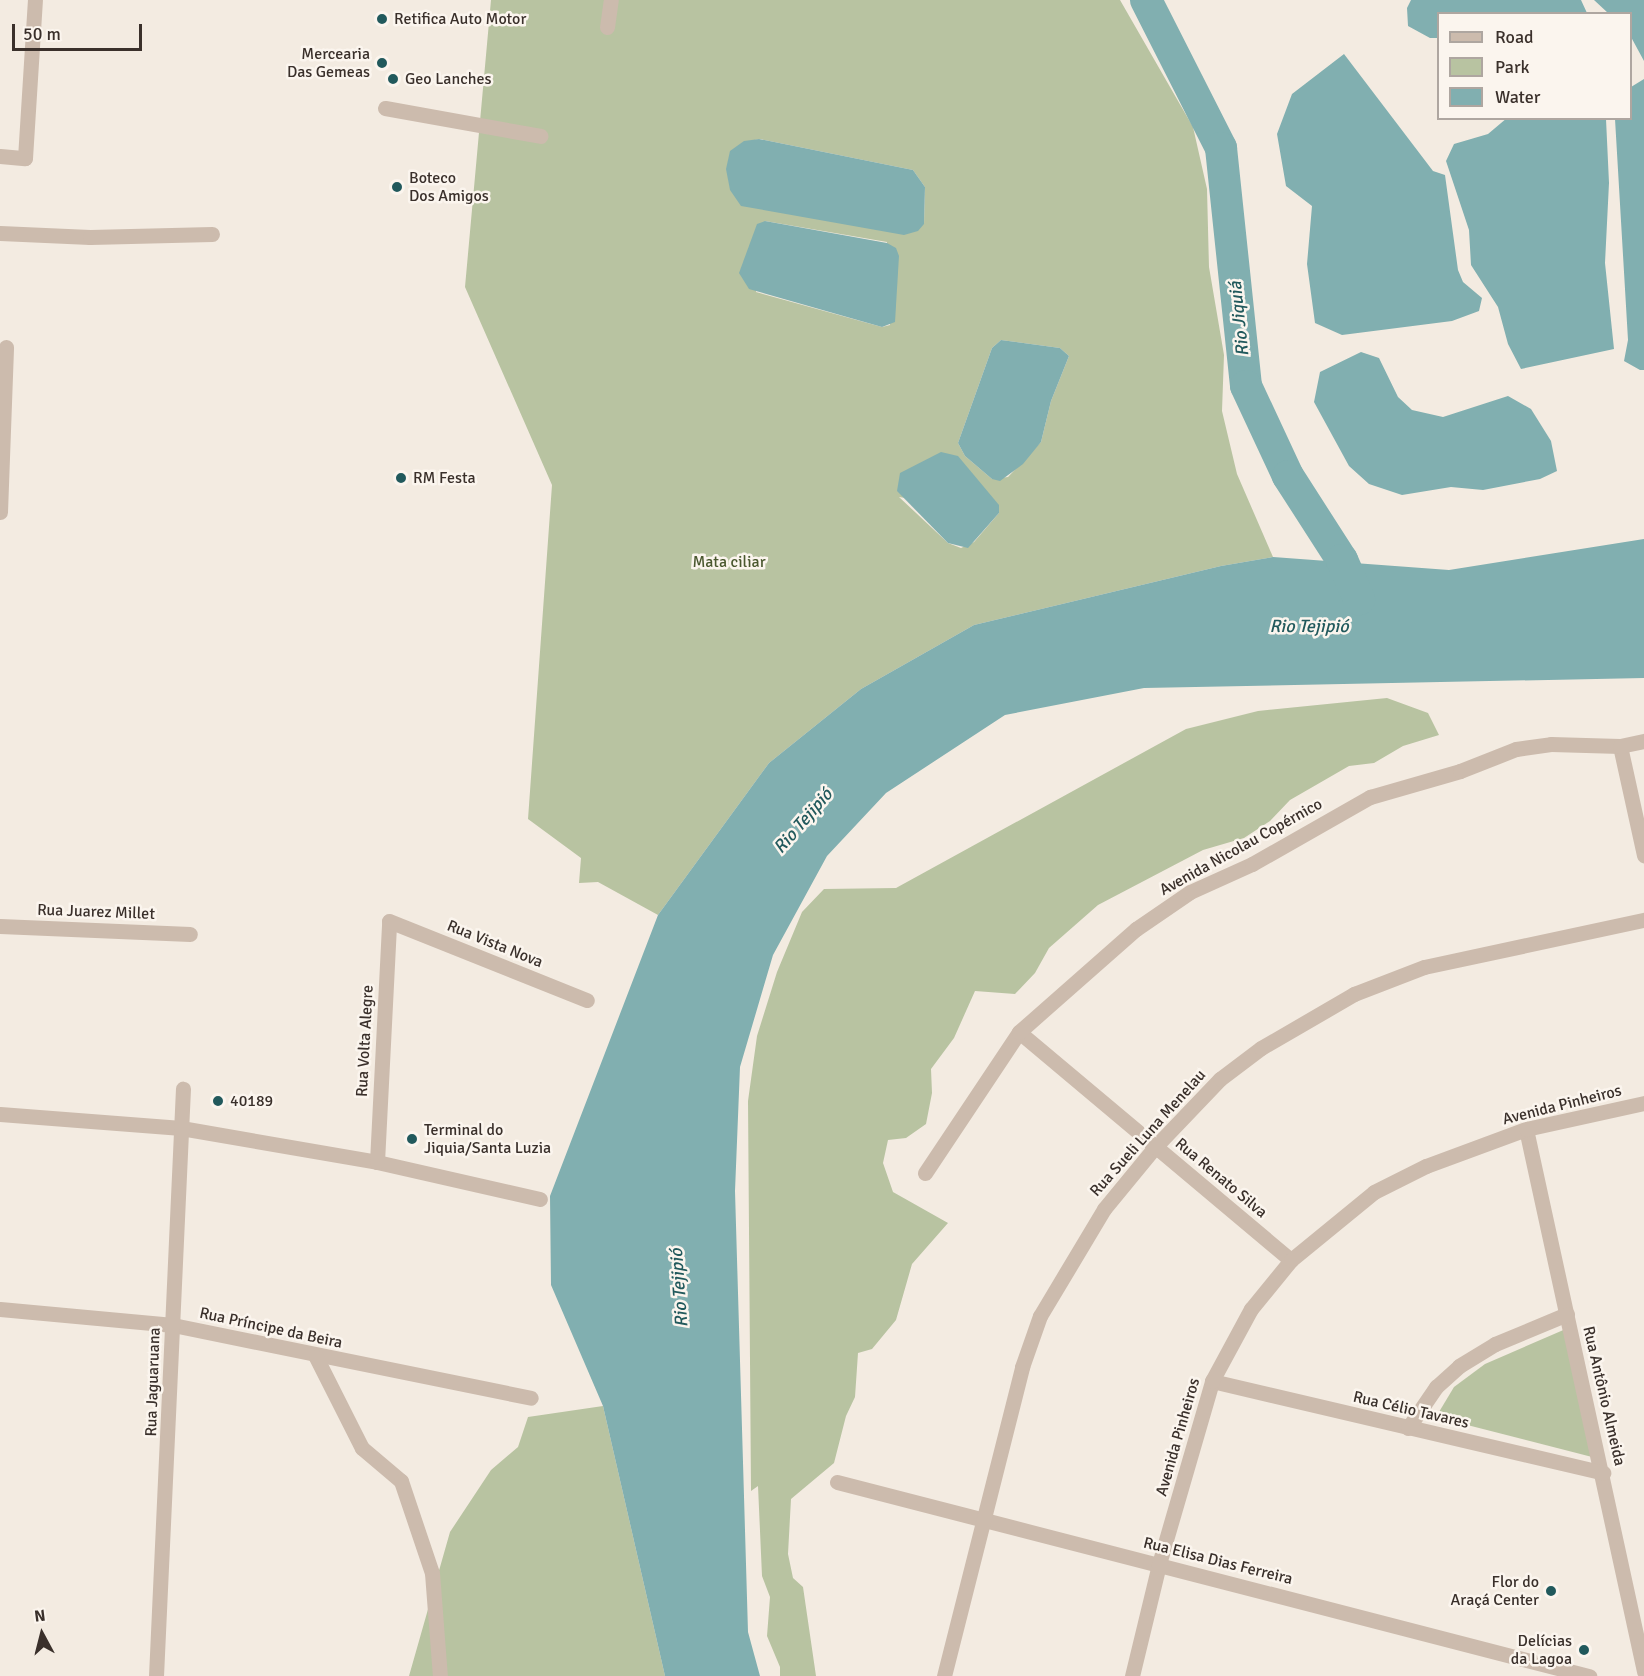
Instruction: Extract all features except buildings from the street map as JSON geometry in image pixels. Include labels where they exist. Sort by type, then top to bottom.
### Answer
[{"type":"street","points":[[0,156],[25,158],[35,0]]},
{"type":"street","points":[[607,27],[612,0]]},
{"type":"street","points":[[386,108],[540,136]]},
{"type":"street","points":[[0,233],[90,237],[212,234]]},
{"type":"street","points":[[0,512],[6,347]]},
{"type":"street","name":"Avenida Nicolau Copérnico","points":[[925,1173],[1019,1032],[1136,929],[1190,892],[1252,864],[1370,797],[1460,771],[1516,749],[1551,744],[1620,746],[1644,741]]},
{"type":"street","points":[[1620,746],[1644,855]]},
{"type":"street","name":"Rua Sueli Luna Menelau","points":[[944,1676],[1022,1367],[1040,1316],[1104,1209],[1155,1147],[1220,1079],[1261,1048],[1354,994],[1424,967],[1644,920]]},
{"type":"street","name":"Rua Vista Nova","points":[[389,921],[587,1000]]},
{"type":"street","name":"Rua Volta Alegre","points":[[377,1162],[389,921]]},
{"type":"street","name":"Rua Juarez Millet","points":[[0,926],[190,933]]},
{"type":"street","name":"Rua Renato Silva","points":[[1019,1032],[1291,1260]]},
{"type":"street","name":"Rua Jaguaruana","points":[[156,1676],[183,1089]]},
{"type":"street","name":"Avenida Pinheiros","points":[[1132,1676],[1160,1564],[1212,1381],[1251,1310],[1291,1260],[1374,1192],[1425,1166],[1526,1129],[1644,1103]]},
{"type":"street","points":[[0,1114],[180,1128],[377,1162],[540,1199]]},
{"type":"street","name":"Rua Antônio Almeida","points":[[1526,1129],[1603,1473],[1644,1671]]},
{"type":"street","name":"Rua Príncipe da Beira","points":[[0,1309],[173,1325],[316,1357],[531,1398]]},
{"type":"street","points":[[1408,1428],[1436,1387],[1459,1366],[1495,1344],[1567,1314]]},
{"type":"street","points":[[316,1357],[362,1448],[401,1481],[432,1573],[440,1676]]},
{"type":"street","name":"Rua Célio Tavares","points":[[1212,1381],[1603,1473]]},
{"type":"street","name":"Rua Elisa Dias Ferreira","points":[[837,1482],[1589,1676]]},
{"type":"green space","name":"Mata ciliar","points":[[491,0],[1120,0],[1193,127],[1207,189],[1209,267],[1224,355],[1222,411],[1237,474],[1273,557],[1221,566],[974,625],[861,689],[769,763],[658,915],[598,882],[579,883],[581,858],[528,819],[552,485],[465,287]],"holes":[[[760,139],[913,170],[925,187],[924,224],[744,142]],[[765,221],[887,242],[890,325],[882,327],[756,292]],[[1001,340],[1060,348],[1069,356],[1051,401],[1041,442],[1008,477],[992,479],[965,456],[958,443],[992,348]],[[899,497],[999,513],[974,542],[961,548],[948,543]]]},
{"type":"green space","points":[[1387,698],[1428,713],[1439,735],[1403,746],[1374,763],[1349,766],[1290,800],[1270,821],[1244,838],[1203,850],[1098,905],[1049,948],[1035,973],[1015,994],[975,991],[954,1038],[931,1069],[932,1093],[926,1124],[906,1138],[888,1140],[883,1163],[893,1192],[948,1223],[912,1264],[896,1320],[872,1349],[858,1353],[855,1397],[846,1416],[834,1463],[791,1499],[788,1554],[793,1578],[803,1587],[816,1676],[780,1676],[780,1667],[767,1636],[770,1597],[762,1576],[758,1486],[751,1491],[748,1101],[757,1036],[777,972],[802,912],[824,889],[896,888],[1186,729],[1258,711]]},
{"type":"green space","points":[[1568,1328],[1596,1458],[1436,1417],[1454,1387],[1485,1364]]},
{"type":"green space","points":[[603,1406],[665,1676],[409,1676],[450,1532],[491,1470],[518,1447],[528,1417]]},
{"type":"water","points":[[1411,0],[1581,0],[1587,12],[1437,12],[1437,38],[1430,38],[1408,26],[1407,8]]},
{"type":"water","points":[[1594,0],[1644,0],[1644,61],[1632,39],[1632,12],[1607,12]]},
{"type":"water","points":[[1344,54],[1433,171],[1445,175],[1458,270],[1463,282],[1482,298],[1479,311],[1452,321],[1342,335],[1315,323],[1307,264],[1312,206],[1286,186],[1277,134],[1292,94]]},
{"type":"water","points":[[1644,79],[1644,370],[1624,361],[1628,340],[1615,120],[1632,120],[1632,86]]},
{"type":"water","points":[[1505,120],[1606,120],[1609,183],[1605,263],[1614,349],[1521,369],[1508,344],[1498,307],[1471,265],[1469,230],[1446,161],[1454,144],[1488,134]]},
{"type":"water","points":[[759,139],[913,170],[925,187],[924,224],[918,231],[904,235],[741,206],[730,190],[726,169],[730,151],[744,141]]},
{"type":"water","points":[[765,221],[887,243],[896,248],[899,256],[895,322],[882,327],[749,289],[739,273],[757,224]]},
{"type":"water","points":[[1001,340],[1060,348],[1069,356],[1051,401],[1041,442],[1023,464],[1000,481],[992,479],[965,456],[958,443],[992,348]]},
{"type":"water","points":[[1361,352],[1379,358],[1398,397],[1412,410],[1443,417],[1508,396],[1531,409],[1551,441],[1557,471],[1540,479],[1483,490],[1451,487],[1402,495],[1369,484],[1349,466],[1314,402],[1320,372]]},
{"type":"water","points":[[941,452],[958,456],[999,505],[999,513],[968,548],[948,543],[897,491],[900,473]]},
{"type":"water","name":"Rio Tejipió","points":[[1644,539],[1644,678],[1144,688],[1005,715],[886,793],[827,856],[773,955],[740,1067],[735,1191],[748,1632],[760,1676],[665,1676],[603,1406],[551,1285],[550,1196],[658,915],[769,763],[861,689],[974,625],[1221,566],[1273,557],[1449,570]]},
{"type":"waterway","name":"Rio Jiquiá","points":[[1146,0],[1221,148],[1246,386],[1288,476],[1342,560],[1359,599]]},
{"type":"place","name":"Retifica Auto Motor","points":[[382,19]]},
{"type":"place","name":"Mercearia Das Gemeas","points":[[382,63]]},
{"type":"place","name":"Geo Lanches","points":[[393,79]]},
{"type":"place","name":"Boteco Dos Amigos","points":[[397,187]]},
{"type":"place","name":"RM Festa","points":[[401,478]]},
{"type":"place","name":"40189","points":[[218,1101]]},
{"type":"place","name":"Terminal do Jiquia/Santa Luzia","points":[[412,1139]]},
{"type":"place","name":"Flor do Araçá Center","points":[[1551,1591]]},
{"type":"place","name":"Delícias da Lagoa","points":[[1584,1650]]}]
